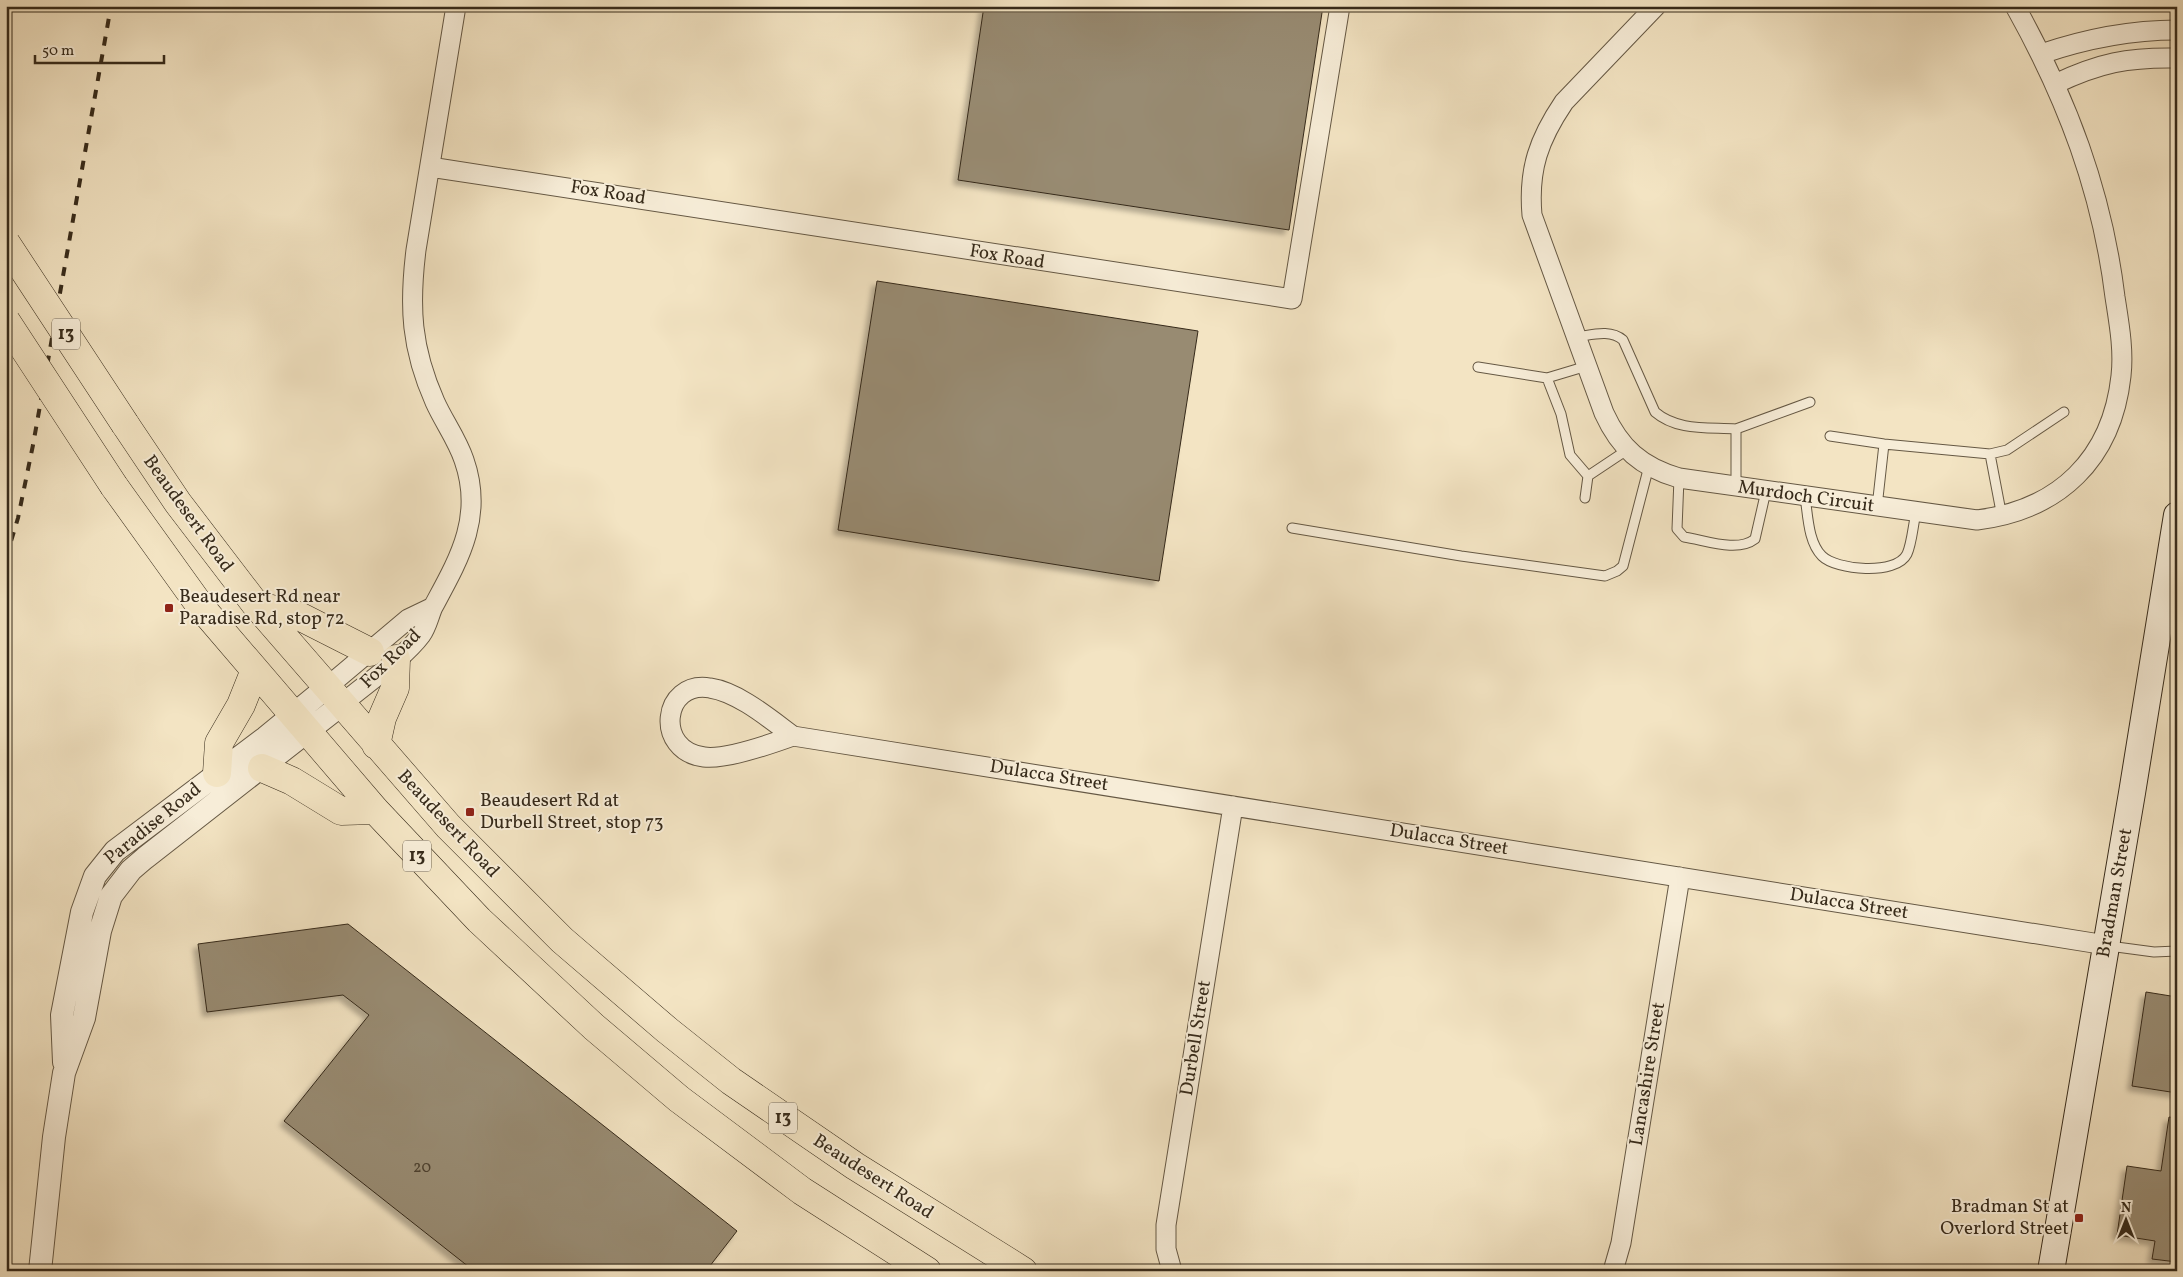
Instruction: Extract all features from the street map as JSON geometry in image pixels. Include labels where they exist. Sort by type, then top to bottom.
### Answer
[{"type":"highway","name":"Beaudesert Road","points":[[6,243],[183,510],[256,605],[333,697],[448,826],[504,884],[562,940],[667,1030],[731,1081],[792,1124],[919,1207],[1022,1271]]},
{"type":"highway","name":"13","points":[[6,321],[114,486],[201,606],[375,810],[460,901],[540,979],[679,1099],[802,1190],[927,1271]]},
{"type":"highway","points":[[256,605],[299,616],[370,652]]},
{"type":"highway","points":[[376,745],[382,718],[394,688],[396,659]]},
{"type":"highway","points":[[217,773],[219,743],[241,706],[255,670]]},
{"type":"highway","points":[[262,768],[292,781],[341,811],[375,810]]},
{"type":"main road","name":"Bradman Street","points":[[2051,1271],[2106,945],[2171,581],[2177,515]]},
{"type":"street","name":"Fox Road","points":[[333,697],[396,659],[422,634],[433,607],[453,572],[469,526],[471,503],[464,462],[426,380],[412,318],[413,276],[456,6]]},
{"type":"street","name":"Fox Road","points":[[430,167],[1292,299],[1340,6]]},
{"type":"street","name":"Murdoch Circuit","points":[[1656,6],[1564,102],[1543,136],[1536,156],[1530,195],[1532,215],[1612,431],[1627,450],[1649,466],[1664,474],[1679,478],[1916,513],[1977,520],[2002,517],[2022,511],[2057,491],[2091,458],[2104,439],[2112,419],[2121,374],[2120,330],[2099,203],[2084,154],[2055,84],[2015,6]]},
{"type":"street","points":[[2041,54],[2074,43],[2105,36],[2177,30]]},
{"type":"street","points":[[2055,84],[2081,72],[2112,62],[2150,58],[2177,58]]},
{"type":"street","name":"Fox Road","points":[[333,697],[370,652],[408,619],[433,607]]},
{"type":"street","name":"Dulacca Street","points":[[792,736],[764,747],[714,757],[698,756],[684,751],[673,738],[670,724],[671,710],[685,692],[693,689],[709,688],[727,693],[766,716],[792,736],[2106,945]]},
{"type":"street","name":"Paradise Road","points":[[64,1073],[84,1018],[105,912],[120,882],[145,858],[262,768],[301,724],[333,697]]},
{"type":"street","name":"Paradise Road","points":[[40,1271],[54,1137],[64,1073],[62,1016],[82,912],[95,876],[115,851],[217,773],[301,724]]},
{"type":"street","name":"Durbell Street","points":[[1172,1270],[1166,1249],[1166,1224],[1233,806]]},
{"type":"street","name":"Lancashire Street","points":[[1613,1271],[1622,1234],[1680,876]]},
{"type":"lane","points":[[1576,337],[1608,333],[1617,335],[1623,340],[1655,412],[1663,420],[1674,424],[1736,429],[1810,402]]},
{"type":"lane","points":[[1478,368],[1547,378],[1587,366]]},
{"type":"lane","points":[[1547,378],[1562,414],[1570,455],[1588,476],[1585,498]]},
{"type":"lane","points":[[1830,436],[1884,444],[1990,454],[2007,450],[2064,412]]},
{"type":"lane","points":[[1736,429],[1736,487]]},
{"type":"lane","points":[[1877,507],[1884,444]]},
{"type":"lane","points":[[1588,476],[1627,450]]},
{"type":"lane","points":[[1990,454],[2002,517]]},
{"type":"lane","points":[[1292,528],[1461,556],[1605,576],[1623,566],[1649,466]]},
{"type":"lane","points":[[1679,478],[1677,529],[1679,534],[1684,537],[1740,546],[1749,544],[1755,539],[1766,491]]},
{"type":"lane","points":[[1805,497],[1813,541],[1821,555],[1834,564],[1882,569],[1899,564],[1907,554],[1916,513]]},
{"type":"lane","points":[[2106,945],[2140,951],[2177,951]]},
{"type":"building","points":[[984,6],[1323,6],[1289,230],[958,180]]},
{"type":"building","points":[[877,281],[1198,331],[1159,581],[838,530]]},
{"type":"building","points":[[348,924],[737,1231],[706,1271],[474,1271],[284,1121],[369,1015],[343,995],[207,1012],[198,944]]},
{"type":"building","points":[[2146,992],[2177,997],[2177,1093],[2132,1086]]},
{"type":"building","points":[[2169,1117],[2177,1118],[2177,1262],[2152,1259],[2155,1241],[2117,1235],[2127,1166],[2161,1171]]},
{"type":"railway","points":[[6,558],[18,518],[33,445],[111,6]]},
{"type":"place","name":"Beaudesert Rd near Paradise Rd, stop 72","points":[[169,608]]},
{"type":"place","name":"Beaudesert Rd at Durbell Street, stop 73","points":[[470,812]]},
{"type":"place","name":"Bradman St at Overlord Street","points":[[2079,1218]]}]
